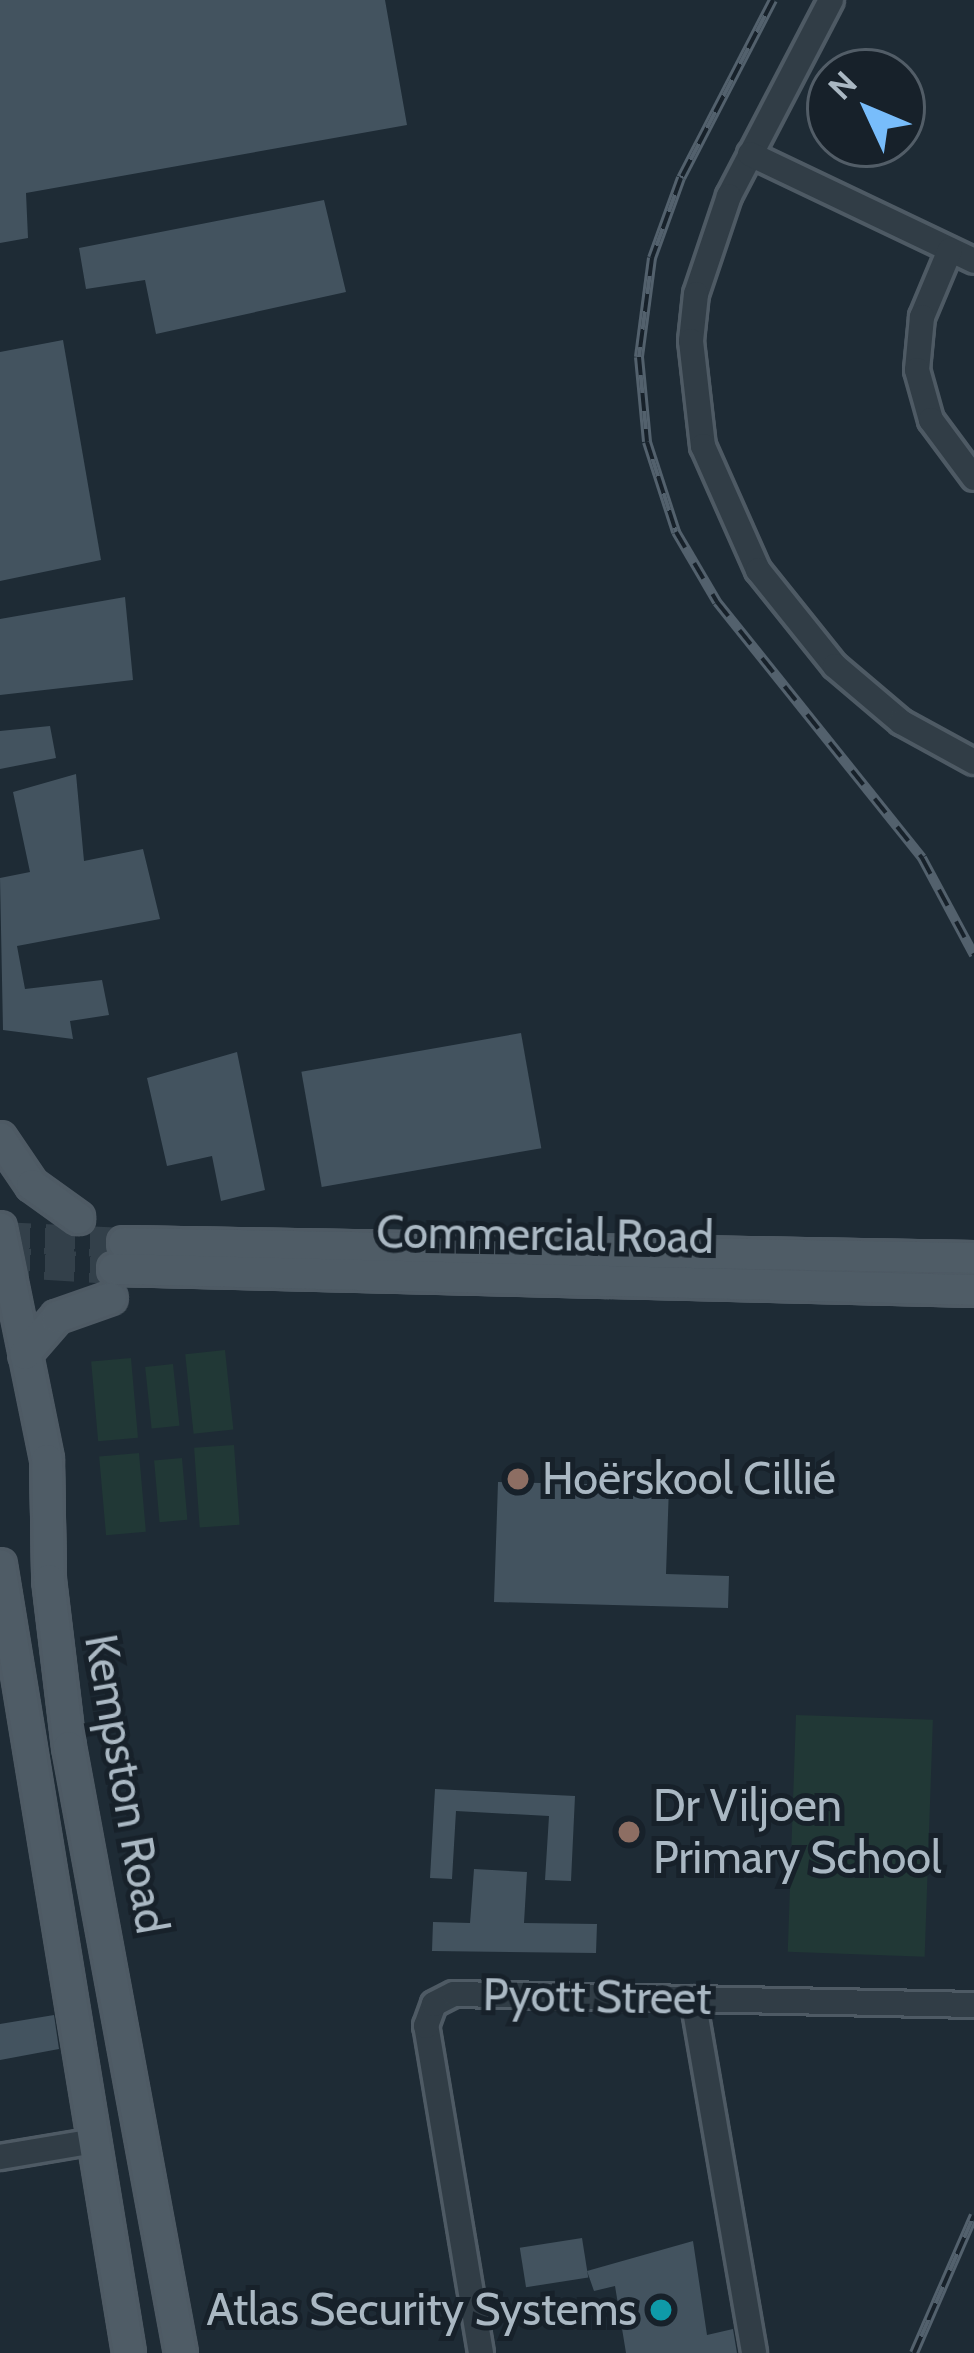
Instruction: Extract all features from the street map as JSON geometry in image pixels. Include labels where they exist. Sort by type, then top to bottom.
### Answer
[{"type":"main road","points":[[0,1138],[32,1185],[78,1218]]},
{"type":"main road","name":"Kempston Road","points":[[0,1228],[47,1460],[49,1580],[69,1747],[181,2353]]},
{"type":"main road","name":"Commercial Road","points":[[941,1274],[974,1258]]},
{"type":"main road","name":"Commercial Road","points":[[25,1354],[56,1317],[116,1270],[941,1274],[974,1290]]},
{"type":"main road","name":"Kempston Road","points":[[0,1565],[10,1688],[95,2141],[129,2353]]},
{"type":"street","points":[[831,0],[750,154],[709,250],[691,341],[703,446],[717,489],[758,570],[835,666],[901,722],[974,762]]},
{"type":"street","points":[[750,154],[974,261]]},
{"type":"street","points":[[950,250],[922,316],[917,370],[931,420],[974,478]]},
{"type":"street","name":"Pyott Street","points":[[481,2353],[425,2026],[434,2004],[454,1994],[974,2005]]},
{"type":"street","points":[[693,1999],[754,2353]]},
{"type":"street","points":[[0,2157],[95,2141]]},
{"type":"green space","points":[[225,1350],[233,1430],[194,1434],[185,1354]]},
{"type":"green space","points":[[131,1358],[138,1438],[98,1441],[91,1361]]},
{"type":"green space","points":[[173,1364],[179,1426],[152,1429],[145,1367]]},
{"type":"green space","points":[[234,1445],[240,1525],[200,1528],[194,1448]]},
{"type":"green space","points":[[139,1453],[146,1532],[106,1535],[99,1456]]},
{"type":"green space","points":[[182,1458],[187,1520],[160,1522],[154,1460]]},
{"type":"green space","points":[[796,1715],[933,1720],[925,1957],[788,1952]]},
{"type":"building","points":[[0,0],[385,0],[407,125],[26,193],[28,238],[0,243]]},
{"type":"building","points":[[324,200],[346,292],[156,334],[145,280],[86,289],[79,248]]},
{"type":"building","points":[[63,340],[101,560],[0,581],[0,352]]},
{"type":"building","points":[[125,597],[133,680],[0,695],[0,619]]},
{"type":"building","points":[[50,726],[56,758],[0,769],[0,731]]},
{"type":"building","points":[[76,774],[84,861],[143,849],[160,919],[17,946],[25,989],[102,980],[109,1015],[70,1021],[73,1039],[3,1030],[0,878],[30,872],[13,792]]},
{"type":"building","points":[[521,1033],[541,1148],[322,1187],[301,1072]]},
{"type":"building","points":[[237,1052],[265,1190],[221,1201],[212,1156],[167,1166],[147,1078]]},
{"type":"building","points":[[498,1482],[669,1486],[666,1574],[729,1576],[728,1608],[494,1602]]},
{"type":"building","points":[[435,1789],[575,1796],[571,1881],[545,1880],[549,1816],[456,1811],[452,1879],[430,1878]]},
{"type":"building","points":[[474,1869],[527,1872],[524,1923],[597,1924],[596,1953],[432,1951],[433,1922],[470,1923]]},
{"type":"building","points":[[54,2015],[59,2049],[0,2060],[0,2024]]},
{"type":"building","points":[[582,2238],[588,2278],[526,2287],[520,2248]]},
{"type":"building","name":"Atlas Security Systems","points":[[693,2241],[707,2335],[733,2329],[737,2353],[626,2353],[615,2286],[594,2291],[587,2271]]},
{"type":"tunnel","points":[[0,1237],[124,1243]]},
{"type":"tunnel","points":[[0,1262],[114,1269]]},
{"type":"railway","points":[[773,0],[681,178],[652,258],[639,357],[647,442],[676,532],[717,602],[922,858],[974,955]]},
{"type":"railway","points":[[914,2353],[974,2215]]},
{"type":"place","name":"Hoërskool Cillié","points":[[518,1479]]},
{"type":"place","name":"Dr Viljoen Primary School","points":[[629,1832]]},
{"type":"place","name":"Atlas Security Systems","points":[[661,2310]]}]
